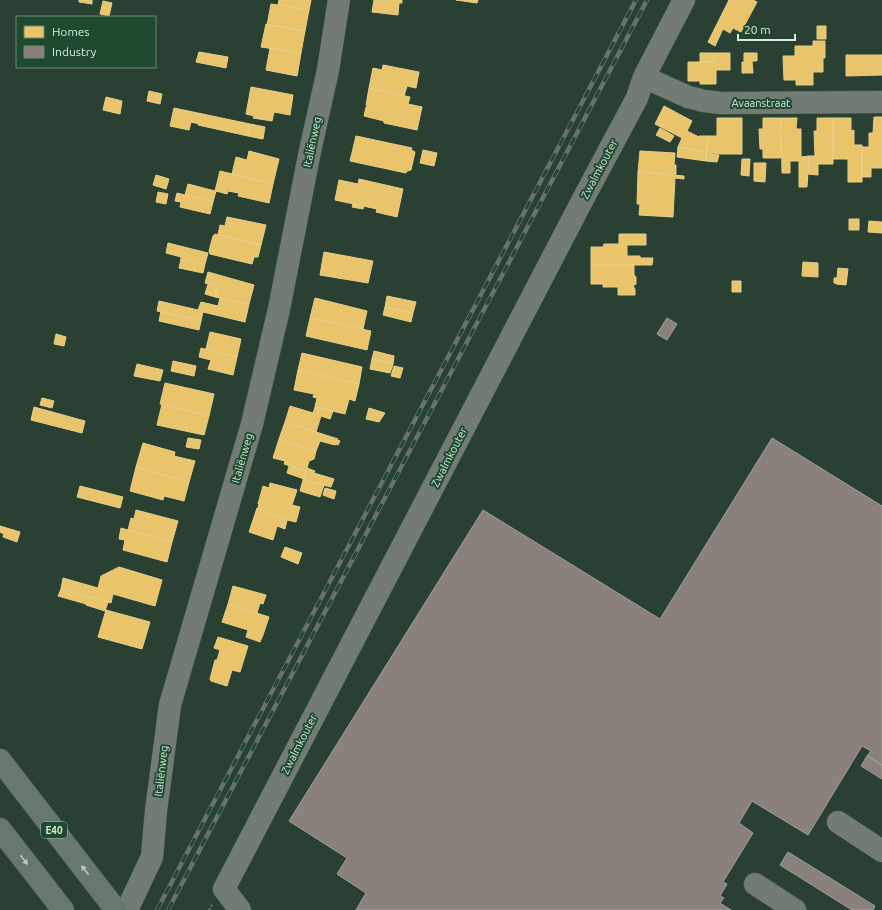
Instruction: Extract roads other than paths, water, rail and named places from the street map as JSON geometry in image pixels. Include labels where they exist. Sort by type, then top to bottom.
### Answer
[{"type":"highway","name":"E40","points":[[0,760],[117,907]]},
{"type":"highway","points":[[0,829],[63,910]]},
{"type":"street","name":"Italiënweg","points":[[117,907],[152,856],[156,811],[170,704],[252,424],[279,309],[310,151],[328,70],[339,0]]},
{"type":"street","name":"Zwalmkouter","points":[[240,910],[224,889],[637,98],[644,77],[684,0]]},
{"type":"street","name":"Avaanstraat","points":[[644,77],[688,97],[721,103],[882,102]]},
{"type":"street","points":[[838,822],[882,851]]},
{"type":"street","points":[[755,884],[795,910]]},
{"type":"railway","points":[[157,910],[636,0]]},
{"type":"railway","points":[[168,910],[647,0]]}]
